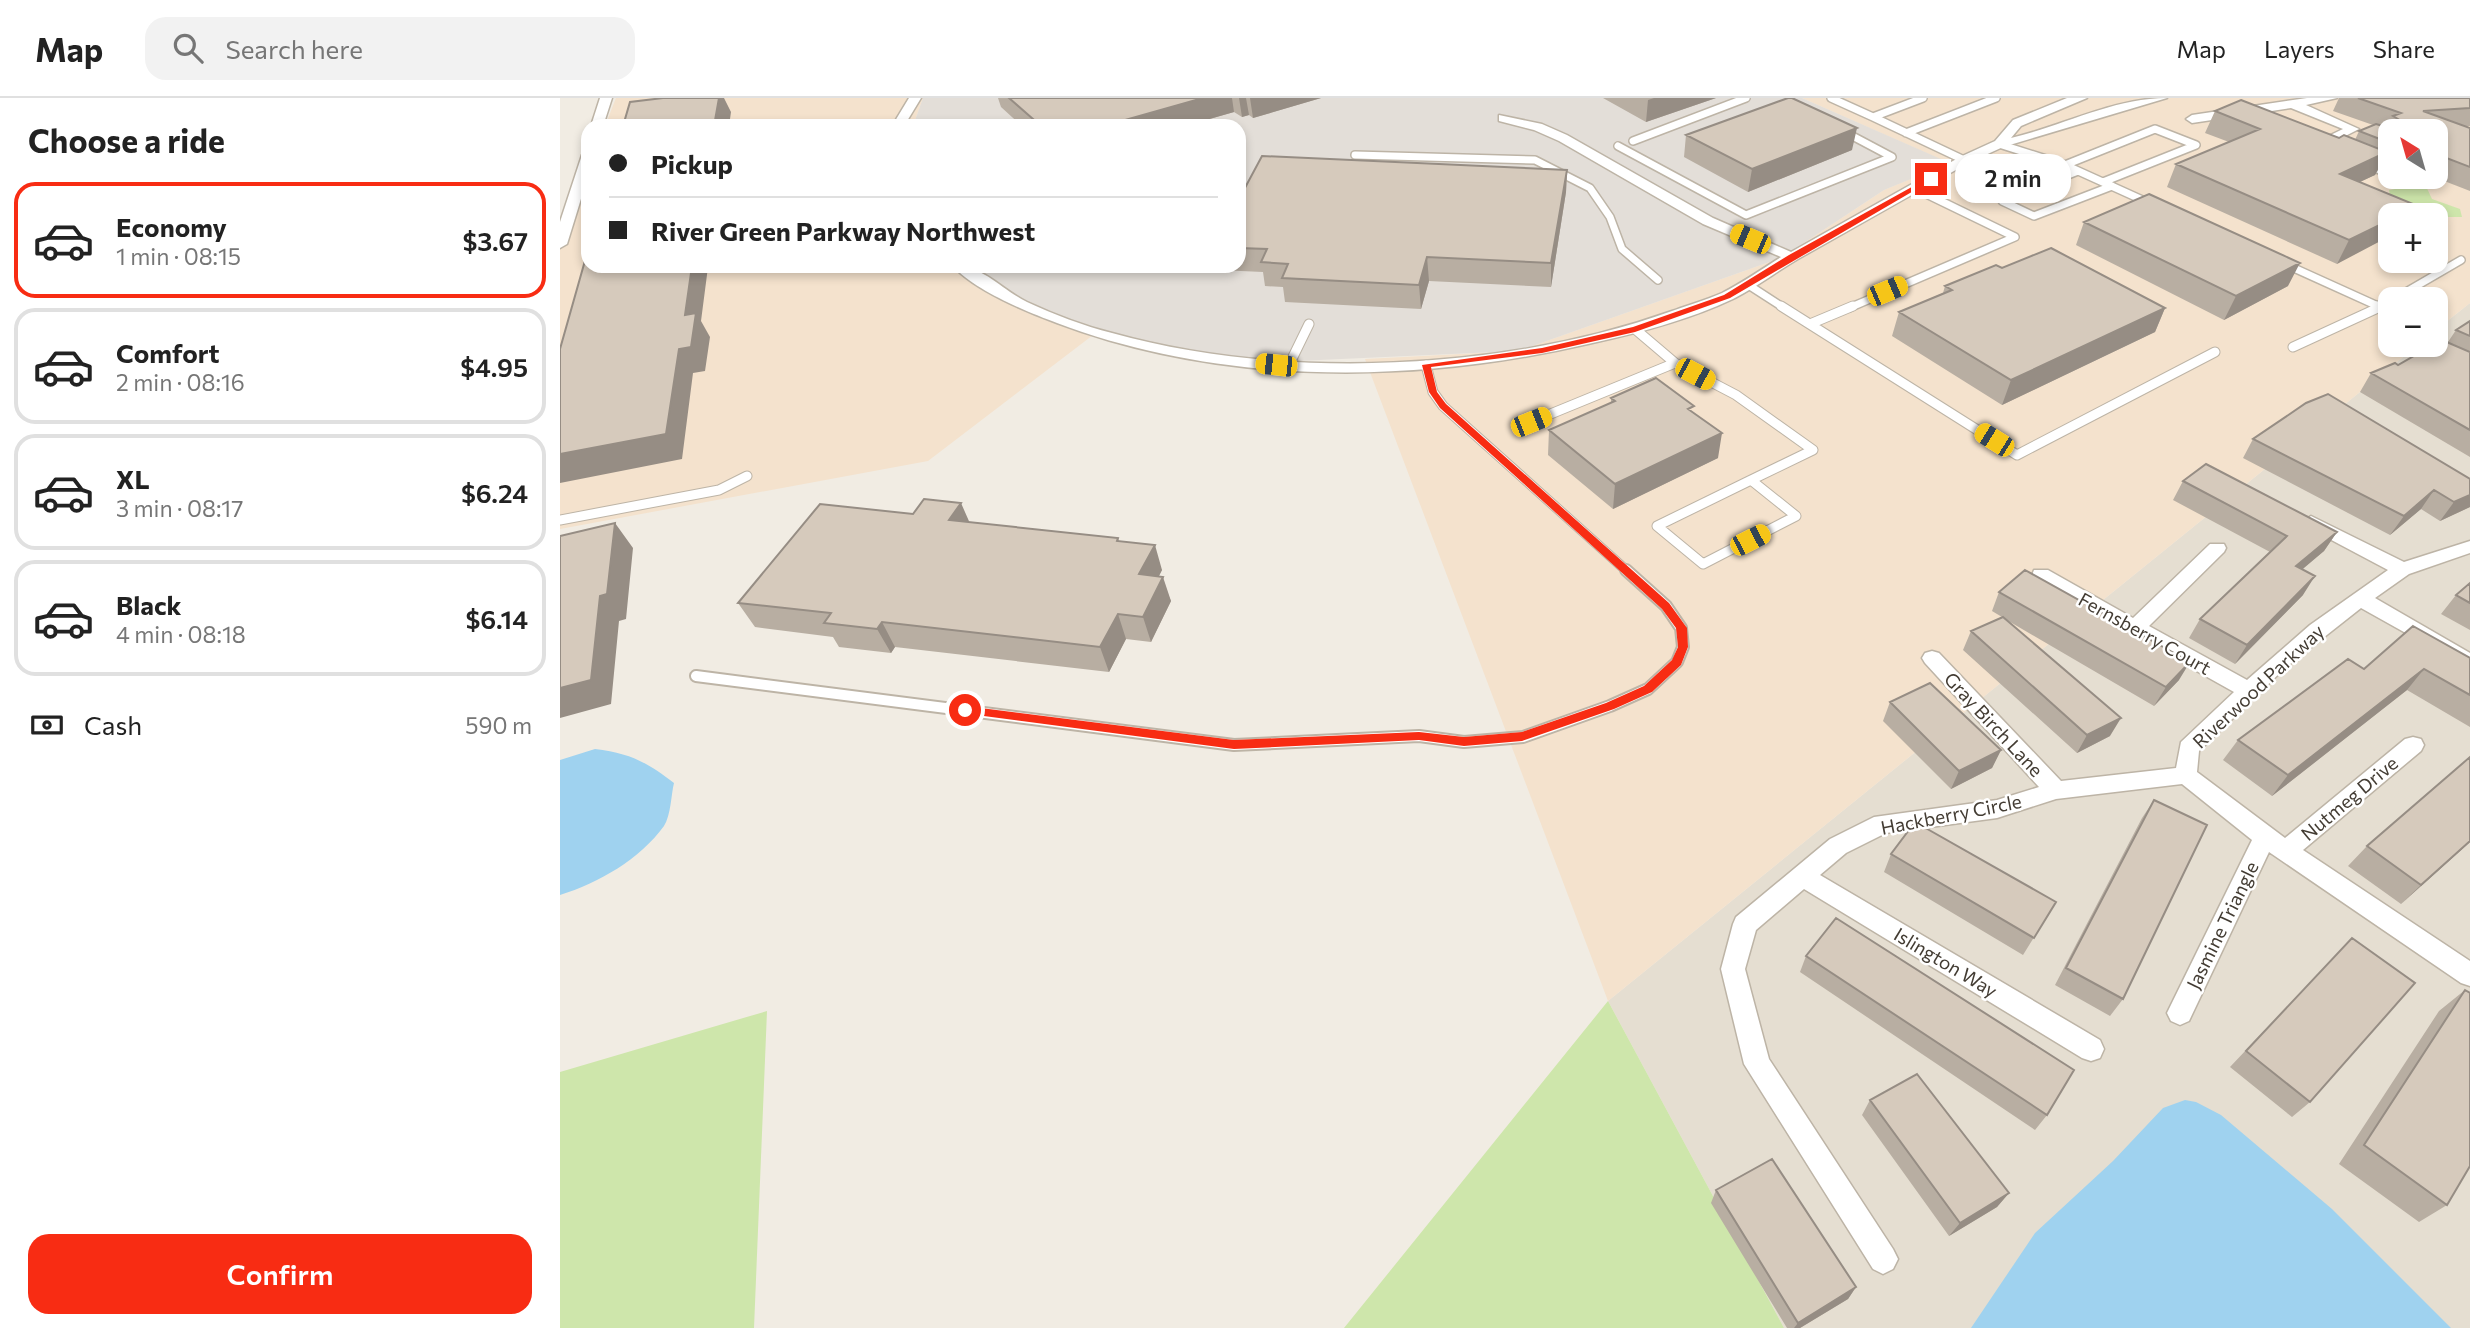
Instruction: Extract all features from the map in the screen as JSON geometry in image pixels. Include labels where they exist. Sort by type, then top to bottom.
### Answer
[{"type":"street","points":[[599,119],[606,98]]},
{"type":"street","points":[[902,119],[915,98]]},
{"type":"street","points":[[1999,144],[2017,123],[2062,103],[2081,98]]},
{"type":"street","points":[[971,273],[1021,305],[1107,337],[1197,356],[1289,365],[1359,367],[1426,365],[1542,350],[1635,329],[1727,296],[1964,160],[1999,144],[2161,98]]},
{"type":"street","points":[[2192,119],[2331,98]]},
{"type":"street","points":[[2292,104],[2359,132],[2314,143],[2333,150]]},
{"type":"street","points":[[2237,112],[2261,121]]},
{"type":"street","points":[[1503,118],[1563,138],[1708,221],[1791,257]]},
{"type":"street","points":[[2346,155],[2378,168]]},
{"type":"street","points":[[560,244],[581,177]]},
{"type":"street","points":[[2296,514],[2402,569]]},
{"type":"street","name":"Riverwood Parkway","points":[[2470,547],[2402,569],[2307,638],[2189,748],[2186,775],[2265,837],[2470,975]]},
{"type":"street","points":[[2136,627],[2217,548]]},
{"type":"street","name":"Fernsberry Court","points":[[2041,575],[2249,691]]},
{"type":"street","points":[[2359,598],[2470,662]]},
{"type":"street","name":"Gray Birch Lane","points":[[1932,658],[2056,790]]},
{"type":"street","name":"Nutmeg Drive","points":[[2286,851],[2413,745]]},
{"type":"street","name":"Hackberry Circle","points":[[1883,1259],[1757,1064],[1733,969],[1745,924],[1838,846],[1882,824],[1997,809],[2056,790],[2186,775]]},
{"type":"street","name":"Jasmine Triangle","points":[[2180,1013],[2265,837]]},
{"type":"street","name":"Islington Way","points":[[1801,875],[2091,1049]]},
{"type":"lane","points":[[1633,141],[1746,98]]},
{"type":"lane","points":[[1831,98],[1964,160]]},
{"type":"lane","points":[[1873,117],[1923,98]]},
{"type":"lane","points":[[1906,133],[1996,98]]},
{"type":"lane","points":[[1618,146],[1746,215],[1892,157],[1833,126]]},
{"type":"lane","points":[[2064,165],[2155,129],[2196,145],[2103,182]]},
{"type":"lane","points":[[1999,144],[2064,165],[2161,208]]},
{"type":"lane","points":[[1355,155],[1535,160],[1590,188],[1609,217],[1622,249],[1658,280]]},
{"type":"lane","points":[[2078,171],[2002,201],[2034,216],[2112,186]]},
{"type":"lane","points":[[1810,324],[2015,237],[1914,188]]},
{"type":"lane","points":[[2270,258],[2378,306]]},
{"type":"lane","points":[[2415,287],[2462,260]]},
{"type":"lane","points":[[1747,284],[2017,455],[2215,352]]},
{"type":"lane","points":[[2293,348],[2378,308]]},
{"type":"lane","points":[[1289,365],[1309,324]]},
{"type":"lane","points":[[1635,329],[1675,363],[1736,395],[1813,450],[1751,480],[1657,526],[1703,564],[1796,516],[1751,480]]},
{"type":"lane","points":[[1531,422],[1675,363]]},
{"type":"lane","points":[[696,676],[1234,745],[1335,738],[1419,736],[1464,742],[1522,737],[1610,706],[1648,689],[1677,662],[1683,647],[1681,628],[1665,606],[1443,406],[1433,392],[1426,365]]},
{"type":"lane","points":[[560,520],[719,490],[747,476]]},
{"type":"shaded area","points":[[616,98],[923,98],[916,119],[608,119]]},
{"type":"shaded area","points":[[923,98],[1802,98],[1950,163],[1884,190],[1781,258],[1518,351],[1275,362],[1191,361],[1097,332],[1007,296],[982,273],[1246,273],[1246,119],[916,119]]},
{"type":"shaded area","points":[[1802,98],[2470,98],[2470,303],[2448,320],[2448,287],[2378,287],[2378,357],[2403,357],[1608,1001],[1365,359],[1518,351],[1781,258],[1884,190],[1949,163]]},
{"type":"shaded area","points":[[581,188],[581,273],[982,273],[1007,296],[1097,332],[928,461],[560,529],[560,241]]},
{"type":"shaded area","points":[[2470,303],[2470,1328],[1784,1328],[1608,1001],[2403,357],[2448,357],[2448,320]]},
{"type":"green space","points":[[2427,189],[2432,199],[2443,203],[2407,203],[2390,197],[2389,190]]},
{"type":"green space","points":[[2448,205],[2460,209],[2462,217],[2448,217]]},
{"type":"green space","points":[[1608,1001],[1784,1328],[1344,1328]]},
{"type":"green space","points":[[767,1011],[754,1328],[560,1328],[560,1072]]},
{"type":"water","points":[[595,749],[637,760],[674,783],[669,811],[664,826],[631,859],[604,877],[560,895],[560,760]]},
{"type":"water","points":[[2185,1100],[2196,1102],[2221,1115],[2332,1209],[2451,1328],[1971,1328],[2035,1233],[2113,1161],[2163,1108]]},
{"type":"building","points":[[663,98],[719,98],[715,119],[625,119],[630,102]]},
{"type":"building","points":[[1009,98],[1203,98],[1129,119],[1033,119]]},
{"type":"building","points":[[1788,98],[1857,128],[1752,169],[1686,135]]},
{"type":"building","points":[[2358,98],[2470,98],[2470,108],[2423,111],[2445,119],[2398,119],[2393,116],[2401,113]]},
{"type":"building","points":[[2241,100],[2339,138],[2344,135],[2378,148],[2378,156],[2340,174],[2411,203],[2378,203],[2378,226],[2349,240],[2176,164],[2260,129],[2215,111]]},
{"type":"building","points":[[2448,120],[2470,128],[2470,167],[2448,159]]},
{"type":"building","points":[[2378,125],[2378,138],[2359,131]]},
{"type":"building","points":[[1262,156],[1567,170],[1551,263],[1427,257],[1419,285],[1282,278],[1288,264],[1261,262],[1267,249],[1246,248],[1246,186]]},
{"type":"building","points":[[2149,194],[2300,263],[2236,296],[2084,222]]},
{"type":"building","points":[[2051,248],[2165,308],[2011,380],[1899,312],[1952,290],[1945,286],[1996,265],[2002,268]]},
{"type":"building","points":[[581,273],[691,273],[685,315],[696,313],[691,347],[679,349],[666,434],[560,454],[560,349]]},
{"type":"building","points":[[2470,321],[2470,336],[2456,330]]},
{"type":"building","points":[[2448,343],[2470,352],[2470,430],[2371,373],[2395,363],[2398,365],[2412,357],[2448,357]]},
{"type":"building","points":[[1656,378],[1694,406],[1688,409],[1722,433],[1615,484],[1549,430],[1615,401],[1611,398]]},
{"type":"building","points":[[2328,394],[2470,479],[2470,495],[2454,502],[2434,490],[2404,516],[2253,439],[2306,403]]},
{"type":"building","points":[[2206,464],[2337,532],[2296,566],[2315,576],[2247,645],[2200,619],[2287,536],[2183,481]]},
{"type":"building","points":[[924,499],[961,503],[949,520],[1118,538],[1117,541],[1155,545],[1139,574],[1163,577],[1143,617],[1118,614],[1100,647],[882,622],[877,629],[824,623],[831,613],[738,603],[820,504],[913,514]]},
{"type":"building","points":[[615,523],[607,594],[600,596],[591,680],[560,688],[560,536]]},
{"type":"building","points":[[2025,570],[2190,662],[2166,687],[1999,592]]},
{"type":"building","points":[[2470,583],[2470,603],[2456,595]]},
{"type":"building","points":[[2003,617],[2121,718],[2087,735],[1971,631]]},
{"type":"building","points":[[2413,626],[2470,658],[2470,695],[2424,669],[2288,775],[2238,740],[2348,659],[2364,669]]},
{"type":"building","points":[[1930,683],[2001,750],[1959,771],[1890,702]]},
{"type":"building","points":[[2470,757],[2470,841],[2421,885],[2367,846]]},
{"type":"building","points":[[2154,800],[2207,825],[2123,999],[2066,968]]},
{"type":"building","points":[[1915,822],[2056,902],[2034,938],[1891,854]]},
{"type":"building","points":[[1836,918],[2074,1070],[2047,1115],[1806,956]]},
{"type":"building","points":[[2352,938],[2415,983],[2310,1102],[2246,1051]]},
{"type":"building","points":[[2465,990],[2470,993],[2470,1166],[2447,1205],[2364,1145]]},
{"type":"building","points":[[1917,1074],[2009,1193],[1960,1223],[1870,1100]]},
{"type":"building","points":[[1772,1159],[1856,1287],[1798,1323],[1716,1190]]},
{"type":"route","points":[[965,710],[1234,745],[1419,736],[1464,742],[1522,737],[1610,706],[1648,689],[1677,662],[1683,647],[1681,628],[1665,606],[1473,436],[1443,406],[1433,392],[1426,365],[1542,350],[1635,329],[1727,296],[1931,179]]}]
